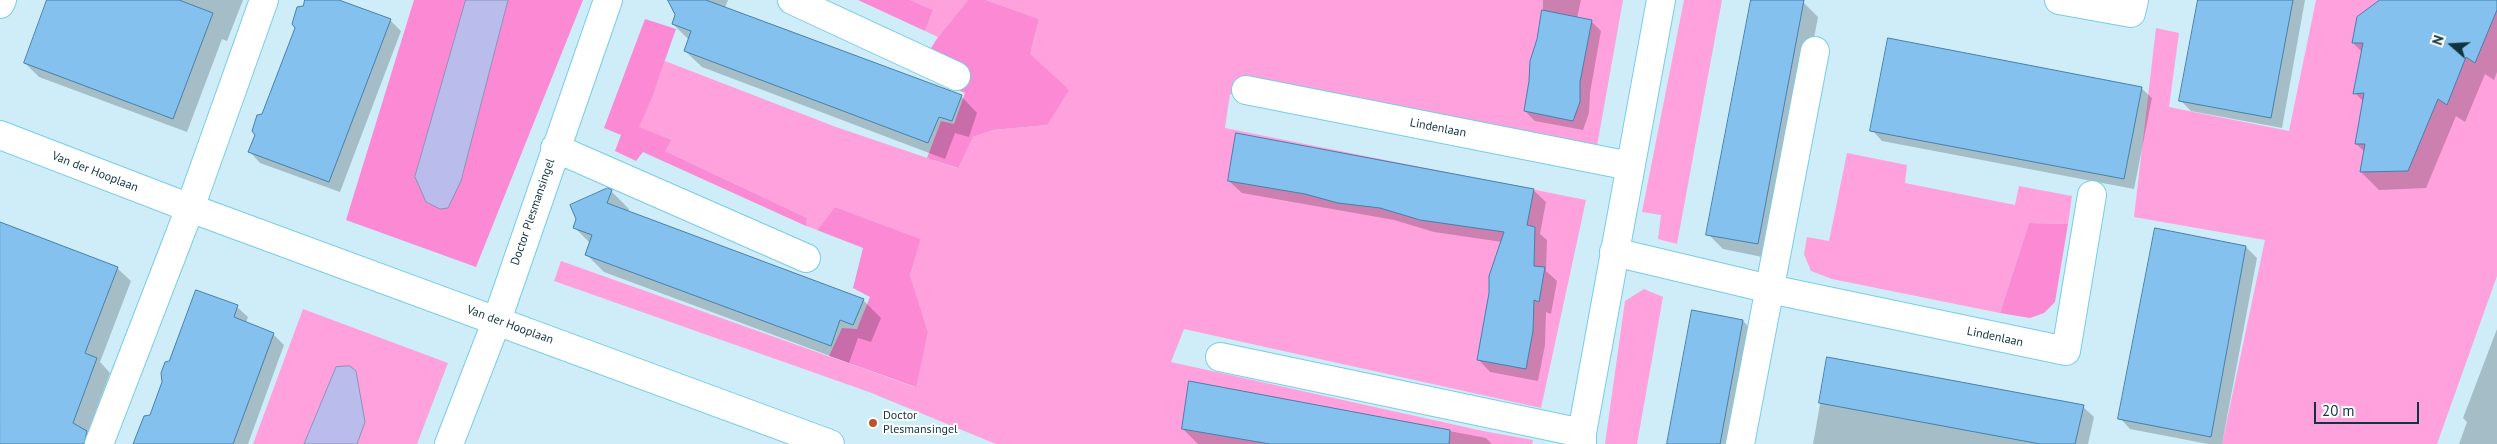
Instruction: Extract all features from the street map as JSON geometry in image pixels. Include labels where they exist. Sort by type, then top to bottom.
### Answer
[{"type":"street","points":[[0,4],[2,0]]},
{"type":"street","points":[[99,444],[190,208],[264,0]]},
{"type":"street","name":"Doctor Plesmansingel","points":[[449,444],[497,320],[608,0]]},
{"type":"street","points":[[792,0],[956,76]]},
{"type":"street","points":[[1220,356],[1578,440],[1660,0]]},
{"type":"street","points":[[2059,0],[2131,14],[2134,0]]},
{"type":"street","points":[[1740,444],[1815,51]]},
{"type":"street","name":"Lindenlaan","points":[[1246,90],[1630,166]]},
{"type":"street","name":"Van der Hooplaan","points":[[0,135],[190,208],[830,444]]},
{"type":"street","name":"Doctor Plesmansingel","points":[[556,148],[806,258]]},
{"type":"street","name":"Lindenlaan","points":[[1614,252],[1770,289],[2066,351],[2092,195]]},
{"type":"shaded area","points":[[414,0],[466,0],[415,177],[461,181],[508,0],[583,0],[476,267],[346,220]]},
{"type":"shaded area","points":[[858,0],[910,0],[933,10],[925,31]]},
{"type":"shaded area","points":[[910,0],[968,0],[938,37],[925,31],[933,10]]},
{"type":"shaded area","points":[[968,0],[986,0],[1039,19],[1030,54],[1069,90],[1047,125],[993,130],[973,137],[958,168],[927,158],[941,121],[954,124],[965,93],[916,72],[938,37]]},
{"type":"shaded area","points":[[986,0],[1623,0],[1594,163],[1230,94],[1225,128],[1586,200],[1541,408],[1184,329],[1171,362],[1483,431],[1533,440],[1532,444],[996,444],[869,392],[554,281],[561,261],[915,387],[928,334],[910,275],[921,239],[835,207],[817,230],[806,226],[807,218],[665,151],[672,140],[638,127],[665,61],[836,127],[957,168],[973,137],[993,130],[1047,125],[1030,54],[1039,19]]},
{"type":"shaded area","points":[[1684,0],[1722,0],[1677,244],[1658,239],[1661,215],[1642,212]]},
{"type":"shaded area","points":[[2316,0],[2497,0],[2497,276],[2437,444],[2222,444],[2265,240],[2134,217],[2156,28],[2179,33],[2169,107],[2289,131]]},
{"type":"shaded area","points":[[645,19],[676,29],[652,97],[639,127],[672,140],[665,151],[807,218],[806,226],[643,152],[636,161],[615,151],[621,135],[604,128]]},
{"type":"shaded area","points":[[1847,153],[1907,165],[1905,183],[2015,205],[2019,186],[2072,196],[2068,224],[2029,223],[2000,313],[1832,279],[1811,271],[1804,254],[1807,237],[1829,241]]},
{"type":"shaded area","points":[[835,207],[921,239],[910,275],[928,333],[916,387],[829,356],[842,328],[857,329],[870,297],[853,288],[863,248],[817,230]]},
{"type":"shaded area","points":[[2029,223],[2068,224],[2055,302],[2044,313],[2030,318],[2000,313]]},
{"type":"shaded area","points":[[1644,289],[1663,297],[1637,444],[1605,444],[1625,301]]},
{"type":"shaded area","points":[[303,309],[448,363],[417,444],[357,444],[364,422],[356,372],[336,367],[304,444],[253,444]]},
{"type":"water","points":[[466,0],[508,0],[461,181],[448,208],[440,209],[426,202],[415,177]]},
{"type":"water","points":[[350,366],[356,371],[365,422],[357,444],[304,444],[336,367]]},
{"type":"building","points":[[47,0],[179,0],[213,13],[173,119],[24,63]]},
{"type":"building","points":[[305,0],[339,0],[391,19],[329,182],[248,152],[255,135],[252,131],[257,115],[262,114],[295,28],[292,24],[297,7],[303,6]]},
{"type":"building","points":[[668,0],[706,0],[962,95],[952,121],[939,117],[928,143],[684,51],[691,31],[672,24],[675,15]]},
{"type":"building","points":[[1751,0],[1804,0],[1758,244],[1706,235]]},
{"type":"building","points":[[2198,0],[2293,0],[2271,118],[2179,101]]},
{"type":"building","points":[[2380,0],[2497,0],[2497,10],[2475,63],[2466,57],[2447,105],[2438,99],[2408,171],[2360,172],[2365,144],[2355,144],[2364,93],[2353,94],[2363,43],[2352,43],[2357,17]]},
{"type":"building","points":[[1542,10],[1592,20],[1580,82],[1580,102],[1573,121],[1524,111],[1530,61],[1537,39]]},
{"type":"building","points":[[1888,38],[2142,87],[2124,179],[1870,131]]},
{"type":"building","points":[[1236,133],[1534,189],[1527,225],[1535,227],[1534,266],[1545,267],[1539,302],[1534,300],[1533,331],[1526,369],[1477,360],[1489,293],[1489,276],[1504,232],[1420,220],[1380,208],[1338,203],[1305,194],[1228,181]]},
{"type":"building","points":[[608,188],[612,190],[607,203],[864,299],[853,325],[840,320],[831,346],[585,255],[592,235],[573,228],[576,219],[570,205]]},
{"type":"building","points":[[0,222],[118,267],[85,353],[97,358],[73,423],[87,431],[84,444],[0,444]]},
{"type":"building","points":[[2155,228],[2246,246],[2211,437],[2118,419]]},
{"type":"building","points":[[196,290],[238,305],[234,317],[274,333],[233,444],[133,444],[144,416],[150,415],[162,382],[161,373],[165,362],[169,361]]},
{"type":"building","points":[[1692,310],[1743,320],[1720,444],[1667,444]]},
{"type":"building","points":[[1827,357],[2084,405],[2075,444],[2040,444],[1819,403]]},
{"type":"building","points":[[1189,381],[1450,430],[1449,444],[1270,444],[1182,429]]},
{"type":"place","name":"Doctor Plesmansingel","points":[[873,423]]}]
